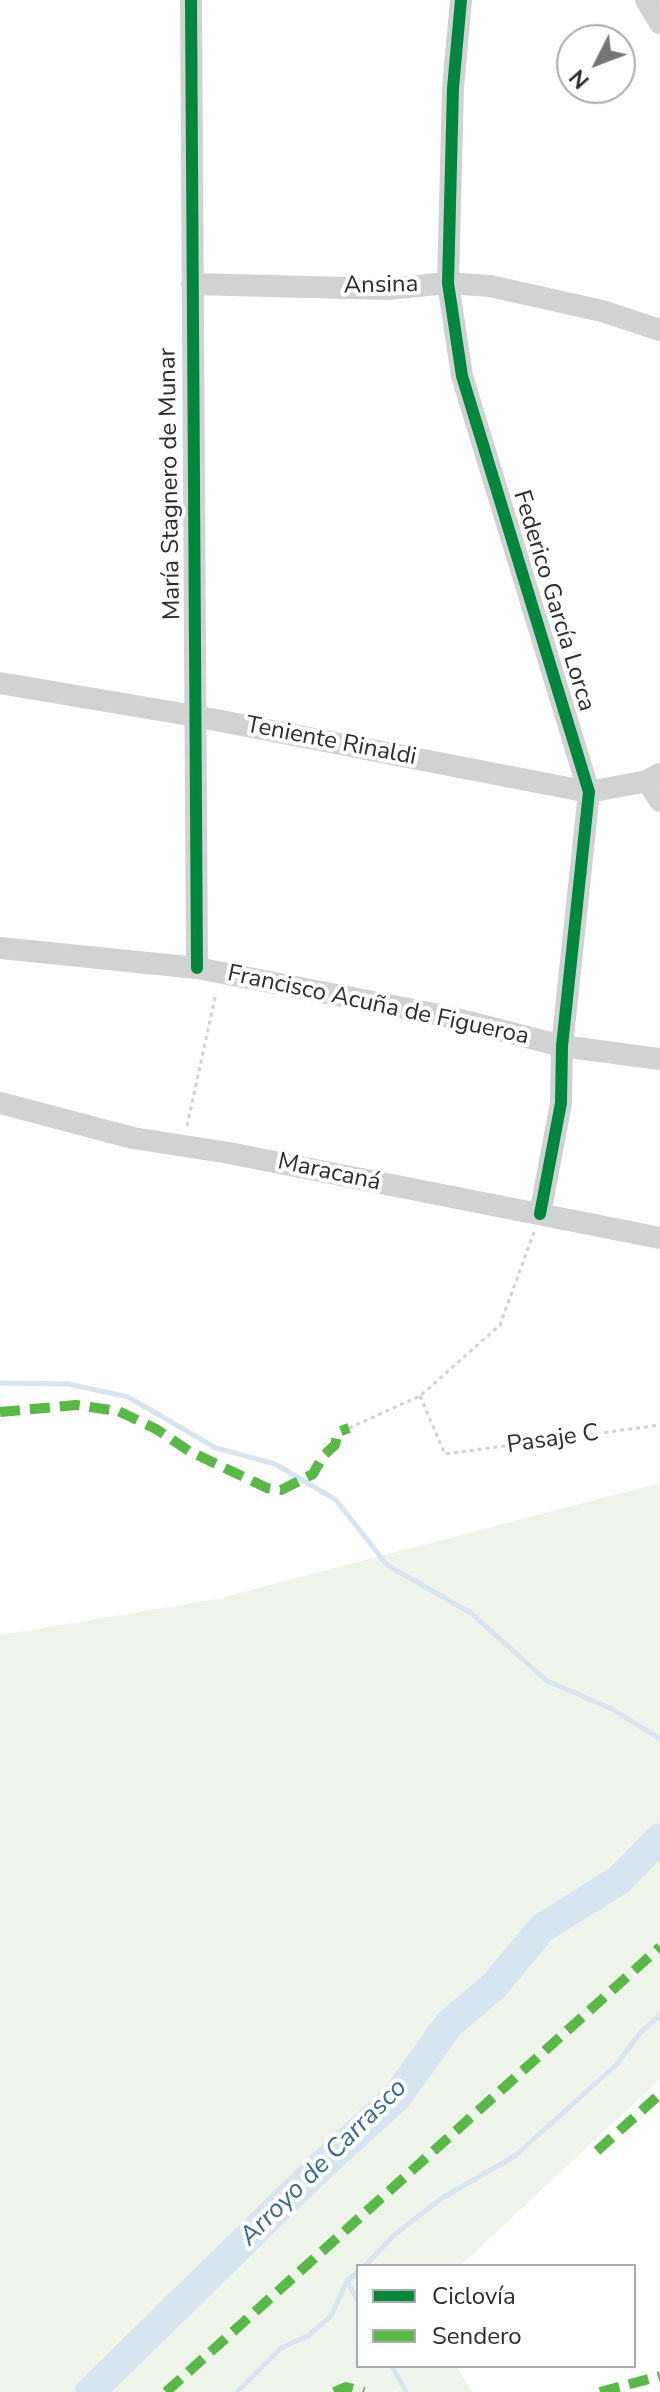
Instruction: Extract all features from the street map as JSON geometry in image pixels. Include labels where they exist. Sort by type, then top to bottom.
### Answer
[{"type":"street","name":"María Stagnero de Munar","points":[[191,0],[197,968]]},
{"type":"street","name":"Federico García Lorca","points":[[461,0],[453,88],[448,283],[462,376],[589,792],[562,1046],[561,1103],[540,1214]]},
{"type":"street","points":[[646,0],[660,23]]},
{"type":"street","name":"Ansina","points":[[192,284],[388,289],[448,283],[537,295],[660,330]]},
{"type":"street","name":"Teniente Rinaldi","points":[[0,683],[195,716],[589,792],[654,777]]},
{"type":"street","points":[[654,777],[660,801]]},
{"type":"street","name":"Francisco Acuña de Figueroa","points":[[0,948],[197,968],[445,1016],[562,1046],[660,1059]]},
{"type":"street","name":"Maracaná","points":[[0,1103],[83,1127],[660,1238]]},
{"type":"path","points":[[182,1145],[221,973]]},
{"type":"path","points":[[349,1428],[420,1396],[500,1325],[540,1214]]},
{"type":"shaded area","points":[[660,1483],[660,2079],[462,2264],[356,2264],[356,2368],[458,2368],[472,2392],[0,2392],[0,1635],[216,1599]]},
{"type":"waterway","points":[[0,1383],[68,1384],[128,1397],[216,1448],[275,1464],[336,1500],[387,1565],[471,1613],[547,1681],[612,1709],[660,1739]]},
{"type":"waterway","name":"Arroyo de Carrasco","points":[[90,2392],[321,2166],[396,2098],[449,2024],[494,1986],[542,1928],[619,1880],[660,1838]]},
{"type":"waterway","points":[[367,2264],[393,2236],[442,2198],[515,2156],[617,2064],[640,2033],[660,2015]]},
{"type":"waterway","points":[[237,2392],[281,2348],[308,2336],[331,2316],[347,2281],[356,2274]]},
{"type":"waterway","points":[[347,2281],[356,2297]]},
{"type":"waterway","points":[[393,2368],[406,2392]]},
{"type":"marked path","points":[[0,1412],[76,1405],[118,1411],[156,1429],[189,1451],[267,1488],[281,1490],[313,1474],[323,1456],[335,1445],[338,1432],[349,1428]]},
{"type":"marked path","points":[[166,2392],[660,1947]]},
{"type":"marked path","points":[[597,2151],[660,2094]]},
{"type":"marked path","points":[[600,2392],[660,2376]]},
{"type":"marked path","points":[[334,2392],[346,2387],[364,2392]]},
{"type":"cycle path","points":[[191,0],[197,968]]},
{"type":"cycle path","points":[[461,0],[453,88],[448,283],[462,376],[589,792],[562,1046],[561,1103],[540,1214]]}]
